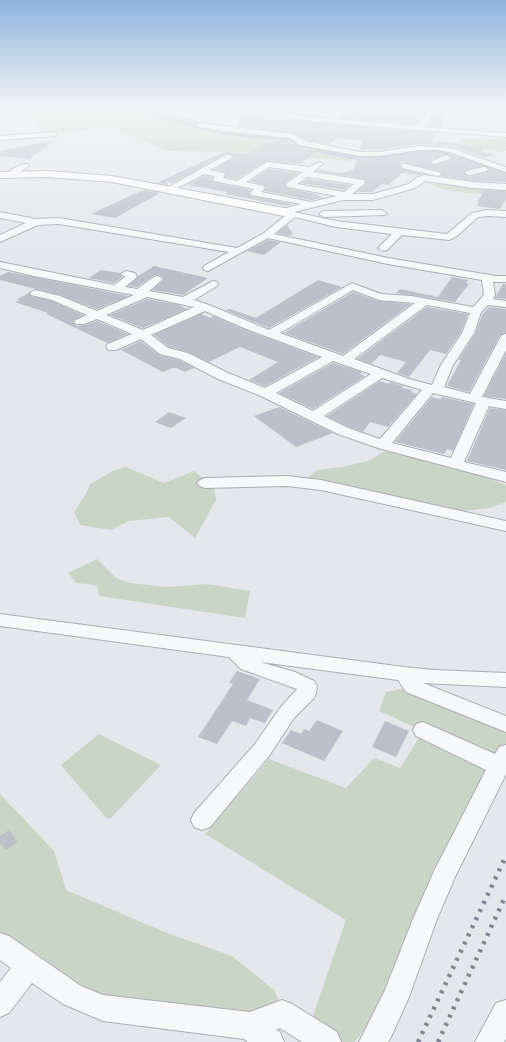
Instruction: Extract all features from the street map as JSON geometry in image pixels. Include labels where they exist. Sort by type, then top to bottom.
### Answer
[{"type":"street","points":[[438,156],[460,159],[506,178]]},
{"type":"street","points":[[466,156],[506,170]]},
{"type":"street","points":[[169,189],[229,157]]},
{"type":"street","points":[[434,162],[447,157]]},
{"type":"street","points":[[208,268],[267,235],[288,213],[313,204],[347,196],[361,182],[267,164],[239,183]]},
{"type":"street","points":[[319,164],[290,185],[347,196],[373,197],[412,186],[424,178],[474,185],[506,187]]},
{"type":"street","points":[[14,175],[14,172],[25,166]]},
{"type":"street","points":[[405,166],[450,177],[474,185]]},
{"type":"street","points":[[469,173],[484,169]]},
{"type":"street","points":[[203,171],[221,175],[217,179],[262,188],[255,194],[313,204]]},
{"type":"street","points":[[0,175],[89,177],[133,182],[336,224],[449,237],[475,215],[488,213],[506,214]]},
{"type":"street","points":[[288,213],[382,213]]},
{"type":"street","points":[[0,215],[36,222],[59,221],[238,250]]},
{"type":"street","points":[[1,237],[36,222]]},
{"type":"street","points":[[383,248],[400,232]]},
{"type":"street","points":[[267,235],[388,261],[506,279]]},
{"type":"street","points":[[0,265],[85,283],[185,301],[205,307],[270,334],[381,373],[433,389],[479,400],[504,403]]},
{"type":"street","points":[[116,288],[132,277],[131,275],[126,274]]},
{"type":"street","points":[[383,445],[433,389],[468,333],[476,311],[490,295],[487,277]]},
{"type":"street","points":[[80,322],[142,293],[158,279]]},
{"type":"street","points":[[56,298],[85,283]]},
{"type":"street","points":[[185,301],[213,284]]},
{"type":"street","points":[[270,334],[352,286],[379,297],[424,302],[476,311]]},
{"type":"street","points":[[35,293],[56,298],[98,314],[143,334],[164,351],[184,356],[223,376],[266,393],[343,431],[383,445],[506,477]]},
{"type":"street","points":[[485,301],[506,304]]},
{"type":"street","points":[[345,360],[424,302]]},
{"type":"street","points":[[112,348],[205,307]]},
{"type":"street","points":[[456,464],[479,400],[506,338]]},
{"type":"street","points":[[266,393],[332,356]]},
{"type":"street","points":[[314,417],[381,373]]},
{"type":"street","points":[[205,482],[287,481],[321,485],[506,526]]},
{"type":"street","points":[[0,620],[404,674],[434,677],[506,680]]},
{"type":"street","points":[[202,820],[262,750],[287,713],[306,694],[307,686],[300,681],[279,673],[250,666],[238,658],[234,651]]},
{"type":"street","points":[[404,674],[413,687],[506,724]]},
{"type":"street","points":[[373,1042],[386,1022],[425,918],[476,810],[503,759],[423,730]]},
{"type":"street","points":[[0,945],[72,995],[103,1008],[260,1034],[282,1014],[327,1042]]},
{"type":"street","points":[[0,1004],[29,966]]},
{"type":"street","points":[[489,1042],[506,1013]]},
{"type":"green space","points":[[283,156],[356,156],[349,161]]},
{"type":"green space","points":[[436,183],[506,186],[506,195],[468,193],[448,190],[432,185]]},
{"type":"green space","points":[[387,450],[463,469],[506,485],[506,502],[490,508],[464,511],[305,480],[317,470],[342,467],[368,461]]},
{"type":"green space","points":[[126,467],[164,483],[194,471],[214,487],[216,500],[195,538],[169,517],[129,521],[111,530],[80,525],[74,512],[87,492],[90,484],[115,470]]},
{"type":"green space","points":[[97,559],[116,578],[130,583],[166,587],[207,584],[250,591],[245,618],[99,596],[97,585],[76,583],[68,573]]},
{"type":"green space","points":[[413,687],[506,729],[506,754],[378,1015],[354,1042],[327,1042],[308,1030],[346,920],[205,834],[269,759],[346,788],[374,758],[400,768],[423,731],[379,711],[386,692]]},
{"type":"green space","points":[[99,734],[161,765],[111,818],[107,819],[61,765]]},
{"type":"green space","points":[[0,794],[54,851],[66,890],[167,933],[232,956],[274,990],[282,1007],[250,1026],[100,1002],[0,942]]},
{"type":"building","points":[[0,156],[34,156],[29,159]]},
{"type":"building","points":[[216,156],[223,156],[173,183],[166,181],[168,185],[157,183],[210,158]]},
{"type":"building","points":[[232,156],[311,156],[300,164],[266,161],[237,179],[225,177],[226,174],[224,172],[214,169],[234,157]]},
{"type":"building","points":[[395,156],[442,156],[429,161],[429,163],[434,165],[450,160],[452,157],[449,156],[456,156],[483,166],[466,170],[464,173],[468,176],[487,172],[489,169],[488,167],[506,173],[506,182],[473,181],[441,176],[443,173],[438,171],[402,162],[400,164],[402,169],[422,174],[402,173],[388,185],[382,184],[372,192],[356,192],[365,185],[366,181],[364,179],[317,171],[342,173],[354,169],[357,157],[379,158]]},
{"type":"building","points":[[478,156],[493,156],[484,157],[506,165]]},
{"type":"building","points":[[269,169],[299,173],[286,182],[286,188],[315,194],[323,198],[311,200],[264,191],[266,188],[264,185],[250,181]]},
{"type":"building","points":[[204,176],[212,177],[214,182],[251,190],[249,193],[251,196],[292,204],[286,206],[225,194],[228,192],[187,185]]},
{"type":"building","points":[[307,179],[350,185],[344,190],[301,183]]},
{"type":"building","points":[[143,190],[160,193],[115,218],[91,214]]},
{"type":"building","points":[[485,190],[506,191],[506,199],[500,209],[477,206],[479,202],[477,202]]},
{"type":"building","points":[[287,225],[293,234],[290,236],[277,233]]},
{"type":"building","points":[[268,240],[281,242],[264,255],[247,251]]},
{"type":"building","points":[[154,266],[208,278],[183,295],[152,290],[164,280],[164,278],[159,275],[153,276],[137,287],[128,286],[138,276]]},
{"type":"building","points":[[101,270],[120,273],[122,277],[114,283],[89,278]]},
{"type":"building","points":[[8,272],[129,296],[97,309],[60,295],[0,280],[0,276]]},
{"type":"building","points":[[452,277],[468,280],[466,283],[469,284],[455,302],[396,293],[400,289],[438,297]]},
{"type":"building","points":[[318,280],[342,287],[269,328],[225,310],[230,309],[256,318]]},
{"type":"building","points":[[503,284],[506,284],[506,299],[495,298]]},
{"type":"building","points":[[353,292],[378,301],[411,304],[343,354],[284,333]]},
{"type":"building","points":[[29,293],[31,296],[52,301],[83,315],[73,321],[76,326],[97,321],[128,334],[107,343],[46,314],[48,313],[15,302],[20,300],[17,299]]},
{"type":"building","points":[[147,299],[179,305],[187,309],[143,328],[110,315]]},
{"type":"building","points":[[427,307],[468,314],[461,332],[446,354],[430,350],[409,377],[397,373],[406,362],[380,355],[371,364],[357,359]]},
{"type":"building","points":[[489,307],[506,309],[506,333],[499,337],[469,392],[447,386],[461,360],[458,360],[475,334],[482,315]]},
{"type":"building","points":[[201,314],[211,318],[213,316],[318,357],[265,386],[249,380],[278,362],[240,347],[209,362],[188,352],[169,347],[154,335]]},
{"type":"building","points":[[141,341],[159,355],[179,360],[194,368],[185,372],[173,368],[163,372],[121,350]]},
{"type":"building","points":[[506,353],[506,399],[484,396]]},
{"type":"building","points":[[333,363],[362,372],[360,374],[365,376],[313,409],[279,393]]},
{"type":"building","points":[[380,381],[388,384],[390,382],[403,386],[401,388],[412,390],[411,392],[417,394],[388,427],[370,422],[363,432],[327,416]]},
{"type":"building","points":[[432,397],[440,399],[442,397],[474,404],[453,451],[447,449],[444,454],[395,442]]},
{"type":"building","points":[[279,407],[333,433],[296,447],[254,416]]},
{"type":"building","points":[[490,408],[506,410],[506,470],[467,461]]},
{"type":"building","points":[[169,412],[186,418],[171,428],[155,422]]},
{"type":"building","points":[[237,671],[260,679],[247,700],[273,710],[265,723],[250,718],[246,726],[232,721],[217,744],[198,737],[233,684],[229,683]]},
{"type":"building","points":[[317,720],[343,731],[324,761],[282,743],[291,730],[301,734],[304,729],[309,731]]},
{"type":"building","points":[[385,721],[409,731],[396,757],[372,747]]},
{"type":"building","points":[[9,830],[18,842],[6,850],[0,843],[0,836]]},
{"type":"waterway","points":[[369,156],[383,156]]},
{"type":"waterway","points":[[459,156],[482,163],[506,175]]},
{"type":"railway","points":[[418,1042],[506,856]]},
{"type":"railway","points":[[438,1042],[506,895]]}]
